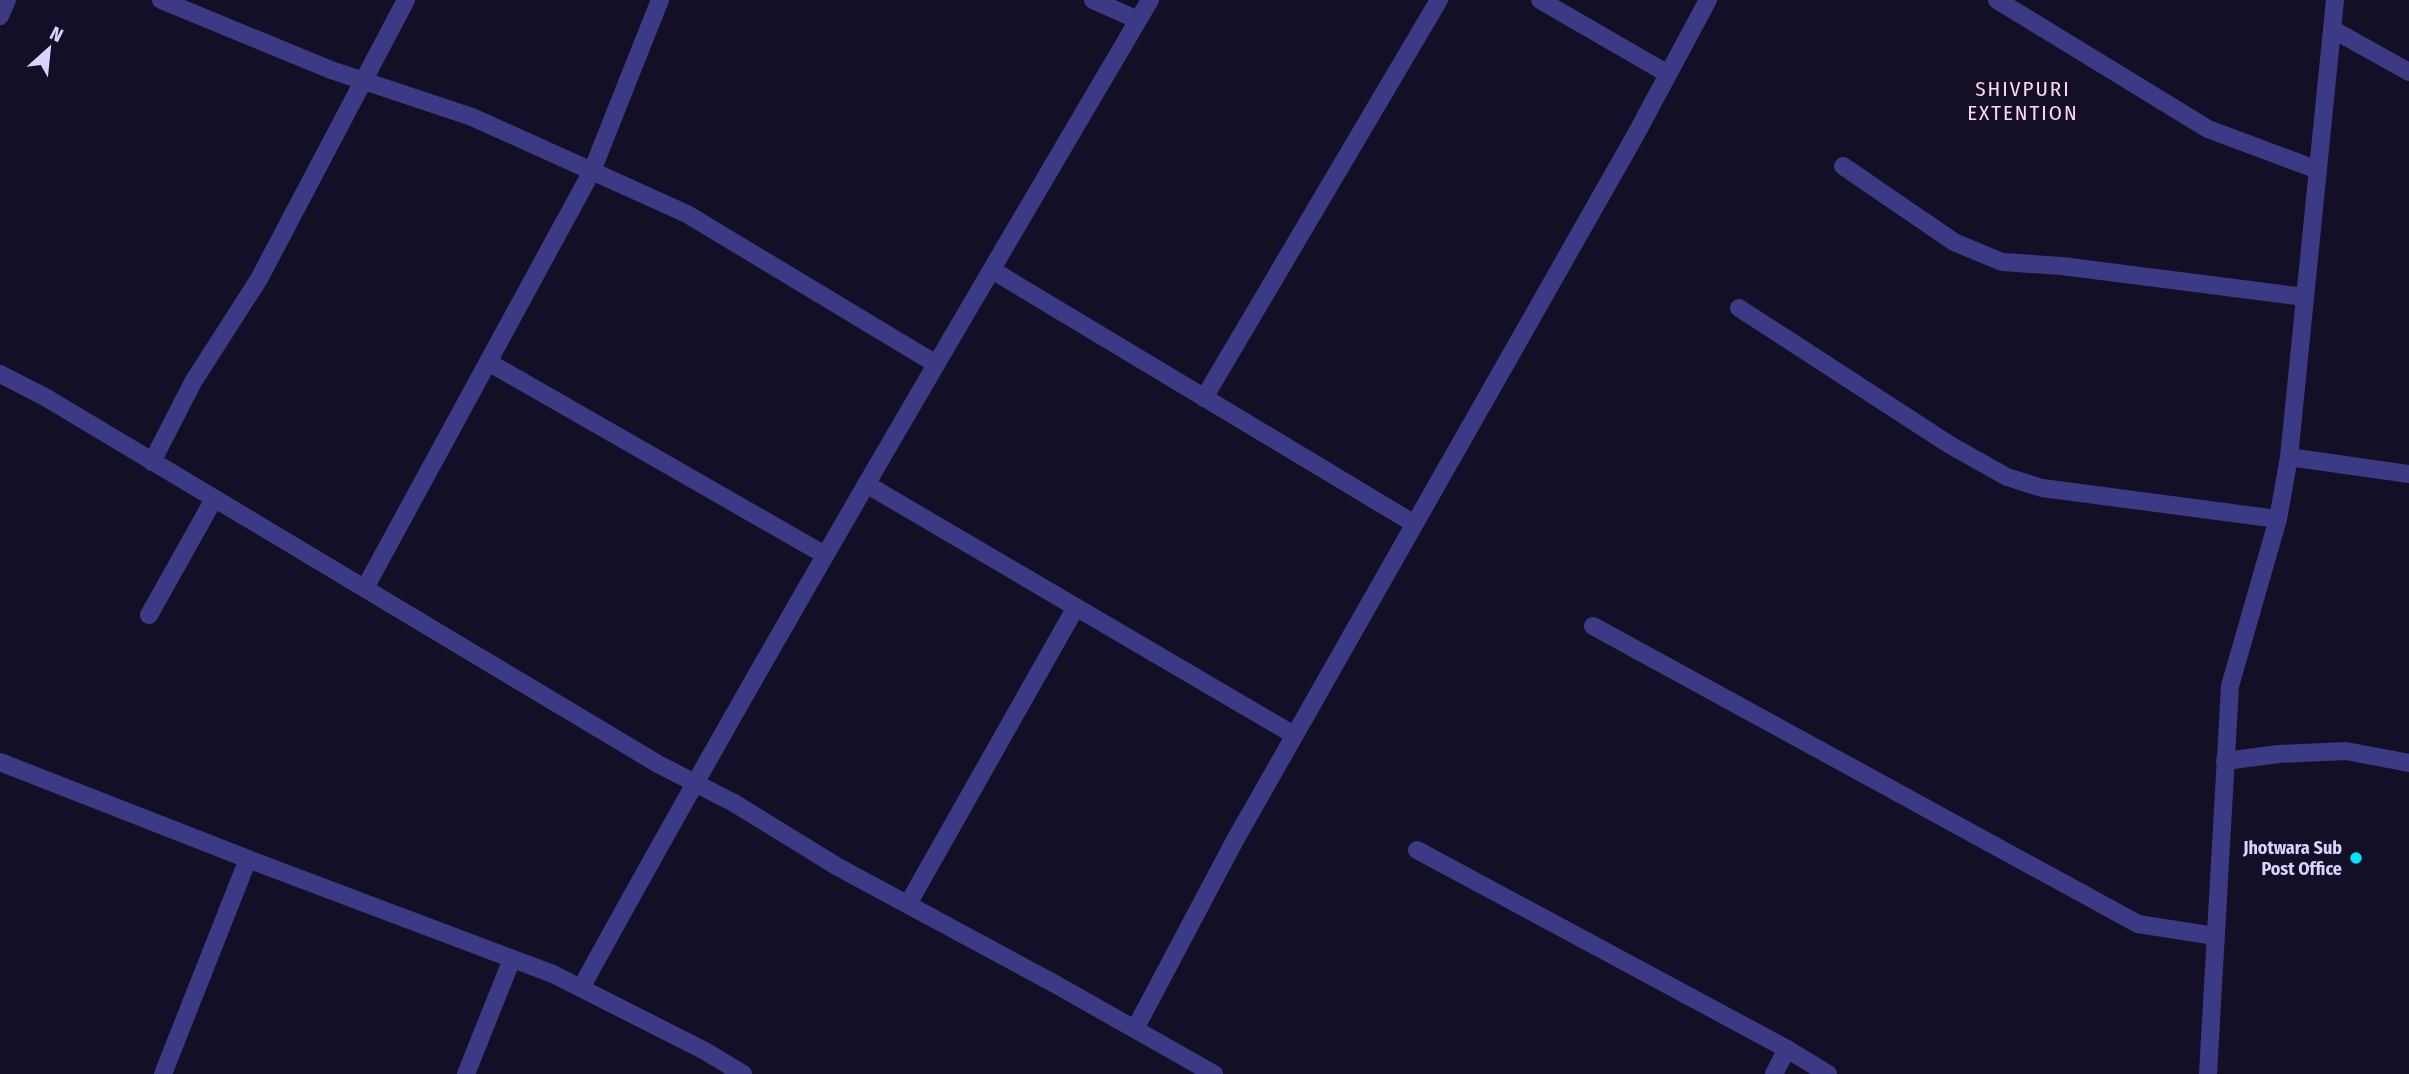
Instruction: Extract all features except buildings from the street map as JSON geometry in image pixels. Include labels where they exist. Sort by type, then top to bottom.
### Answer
[{"type":"street","points":[[0,16],[7,0]]},
{"type":"street","points":[[160,0],[331,70],[472,117],[687,214],[936,364]]},
{"type":"street","points":[[152,462],[193,382],[259,279],[406,0]]},
{"type":"street","points":[[365,588],[592,171],[660,0]]},
{"type":"street","points":[[1093,0],[1138,20]]},
{"type":"street","points":[[581,988],[694,783],[825,555],[1150,0]]},
{"type":"street","points":[[1204,398],[1438,0]]},
{"type":"street","points":[[1540,0],[1668,74]]},
{"type":"street","points":[[1135,1029],[1234,842],[1708,0]]},
{"type":"street","points":[[1997,0],[2208,130],[2318,170]]},
{"type":"street","points":[[2208,1074],[2230,686],[2278,519],[2289,457],[2334,0]]},
{"type":"street","points":[[2332,29],[2409,72]]},
{"type":"street","points":[[1843,166],[1954,242],[2002,261],[2062,266],[2305,297]]},
{"type":"street","points":[[992,270],[1413,523]]},
{"type":"street","points":[[1739,309],[1950,445],[2007,477],[2042,488],[2278,519]]},
{"type":"street","points":[[488,362],[825,555]]},
{"type":"street","points":[[0,374],[44,397],[658,764],[734,803],[838,867],[1214,1074]]},
{"type":"street","points":[[2289,457],[2409,474]]},
{"type":"street","points":[[866,484],[1294,735]]},
{"type":"street","points":[[149,615],[214,499]]},
{"type":"street","points":[[908,904],[1076,607]]},
{"type":"street","points":[[1593,626],[2137,924],[2216,936]]},
{"type":"street","points":[[2225,761],[2279,754],[2346,751],[2409,763]]},
{"type":"street","points":[[1,765],[553,974],[705,1051],[736,1072]]},
{"type":"street","points":[[1418,850],[1787,1049],[1828,1074]]},
{"type":"street","points":[[163,1074],[248,859]]},
{"type":"street","points":[[466,1074],[512,959]]},
{"type":"street","points":[[1774,1074],[1787,1049]]},
{"type":"place","name":"Jhotwara Sub Post Office","points":[[2356,858]]},
{"type":"district","name":"SHIVPURI EXTENTION","points":[[2023,101]]}]
